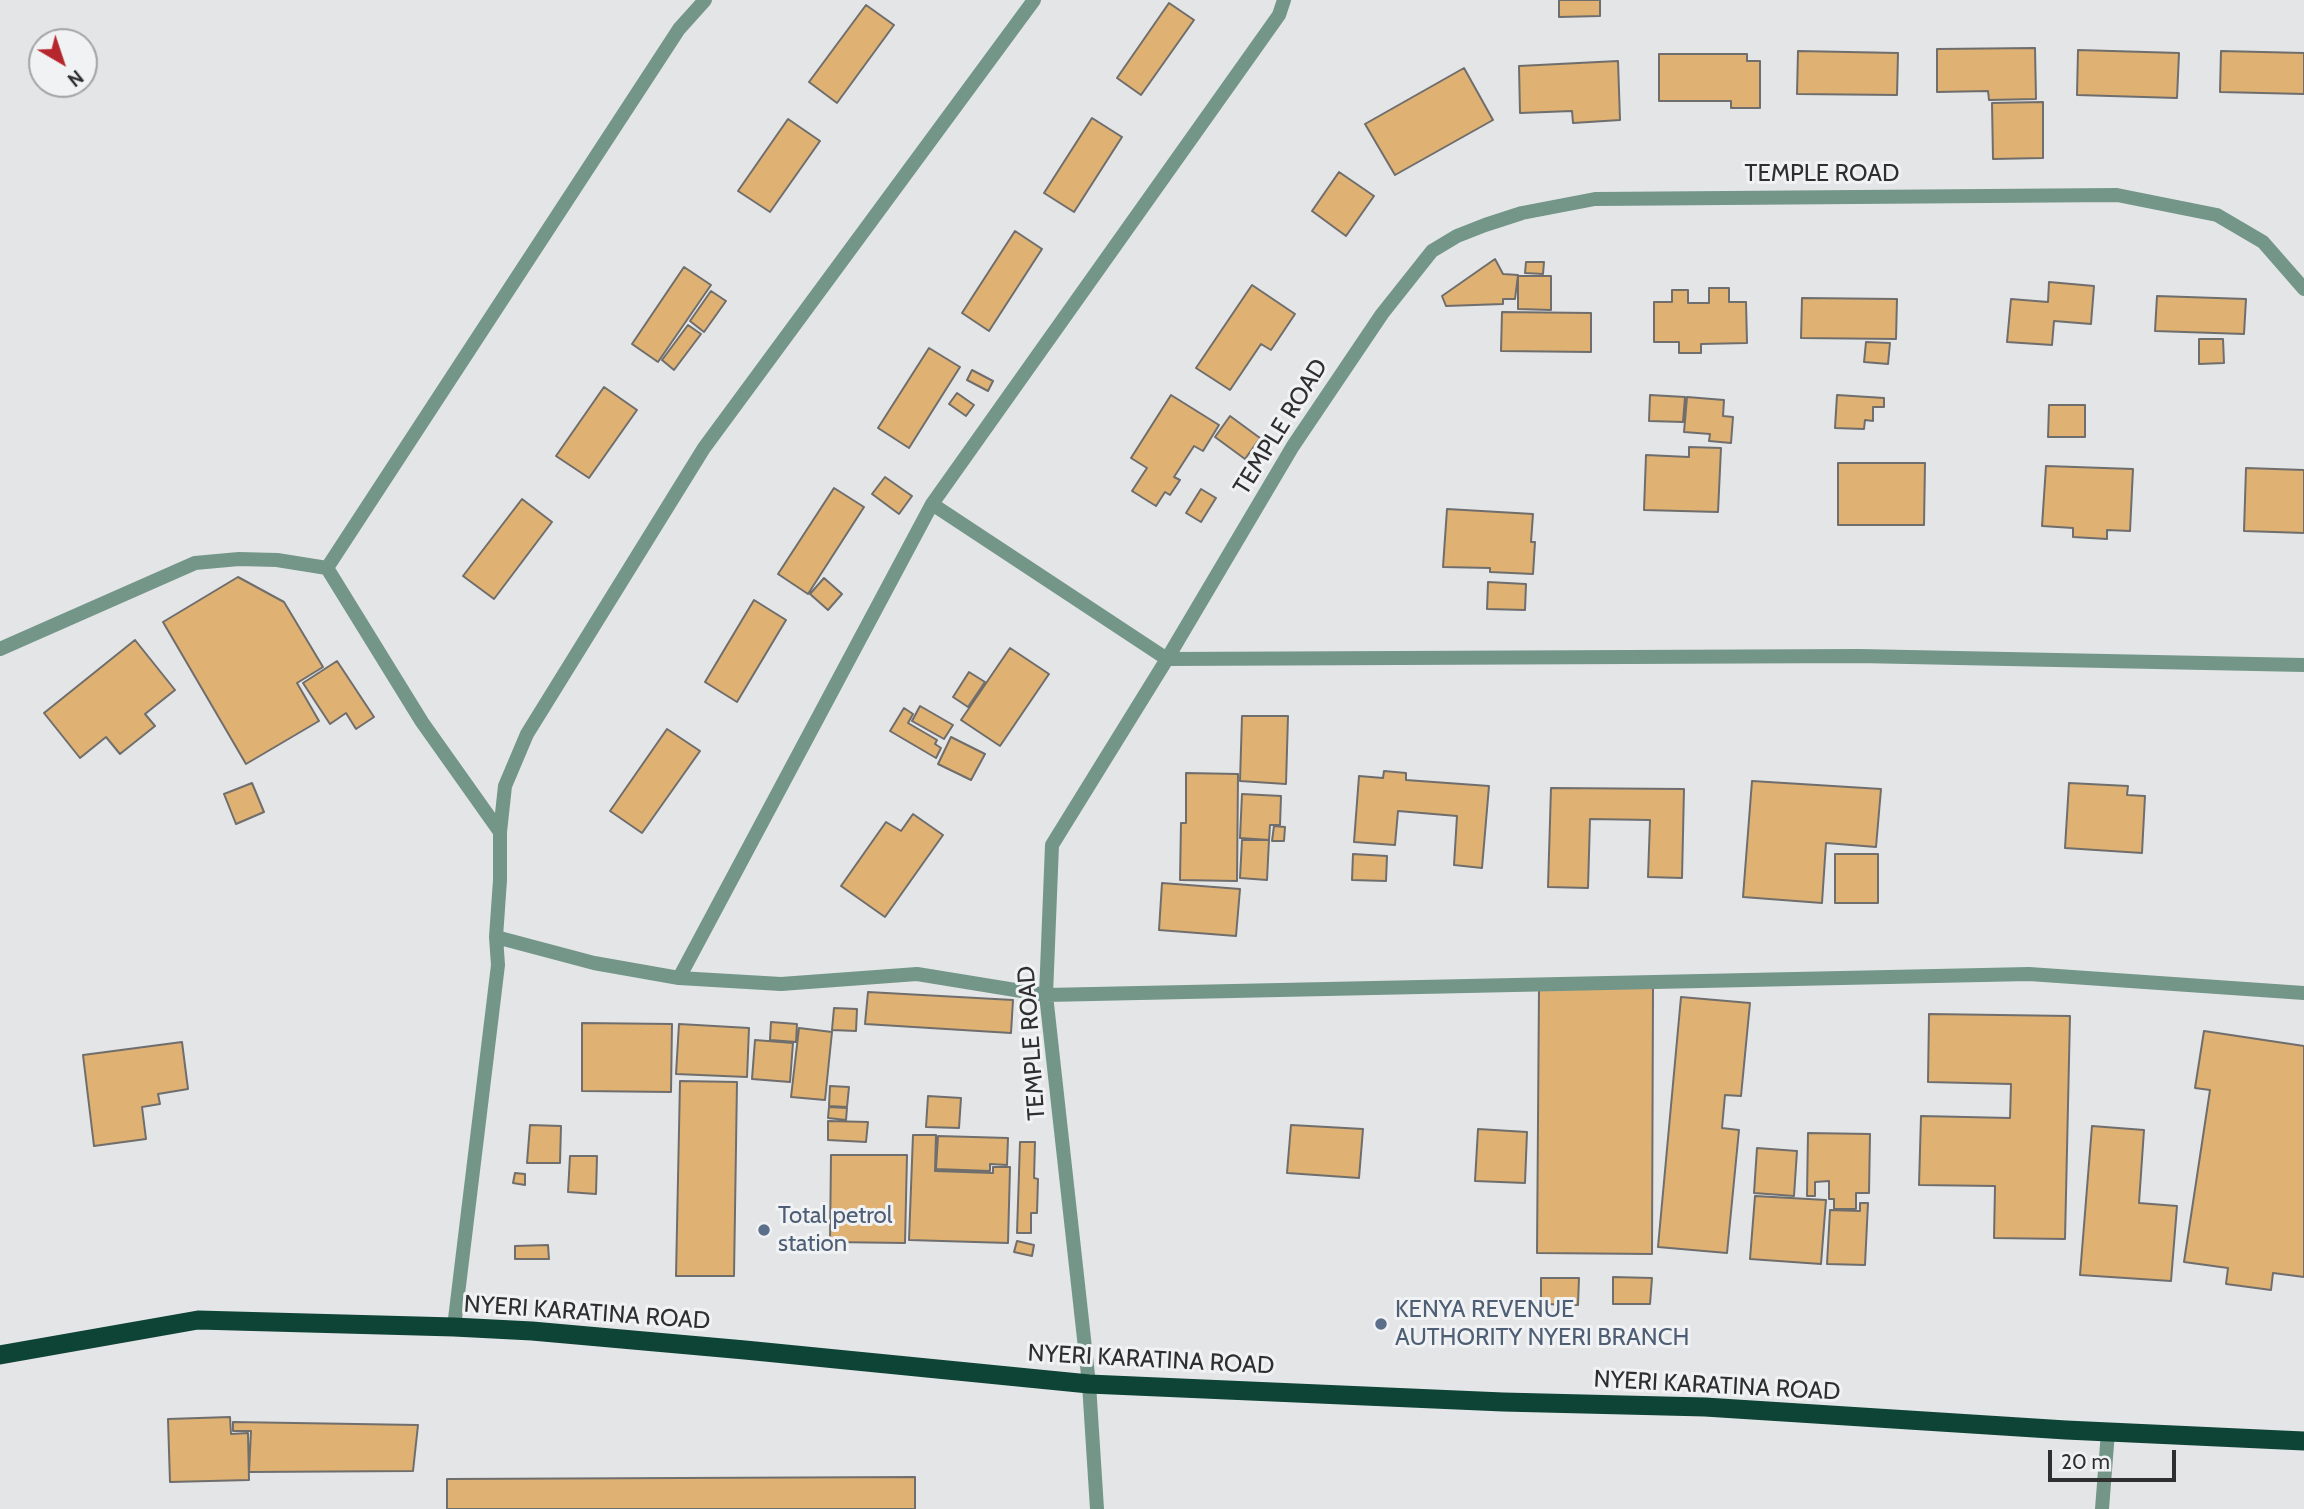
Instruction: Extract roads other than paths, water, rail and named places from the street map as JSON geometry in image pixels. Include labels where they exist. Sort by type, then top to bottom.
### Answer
[{"type":"highway","name":"NYERI KARATINA ROAD","points":[[0,1355],[198,1320],[454,1327],[532,1331],[745,1350],[1089,1384],[1503,1402],[1705,1407],[2108,1432],[2304,1441]]},
{"type":"street","points":[[327,568],[679,29],[705,0]]},
{"type":"street","points":[[454,1327],[498,965],[496,937],[500,832],[505,786],[527,734],[704,449],[1034,0]]},
{"type":"street","points":[[679,978],[932,504],[1279,15],[1284,0]]},
{"type":"street","name":"TEMPLE ROAD","points":[[1097,1509],[1089,1384],[1046,995],[1052,845],[1167,659],[1293,446],[1382,314],[1432,251],[1457,236],[1485,225],[1545,207],[1595,199],[2117,195],[2217,215],[2263,243],[2304,289]]},
{"type":"street","points":[[932,504],[1167,659],[1859,656],[2304,665]]},
{"type":"street","points":[[0,649],[195,563],[239,559],[277,560],[327,568],[422,722],[500,832]]},
{"type":"street","points":[[496,937],[594,963],[679,978],[781,984],[917,974],[1046,995],[2029,974],[2304,993]]},
{"type":"street","points":[[2102,1509],[2108,1432]]},
{"type":"place","name":"Total petrol station","points":[[764,1230]]},
{"type":"place","name":"KENYA REVENUE AUTHORITY NYERI BRANCH","points":[[1381,1324]]}]
